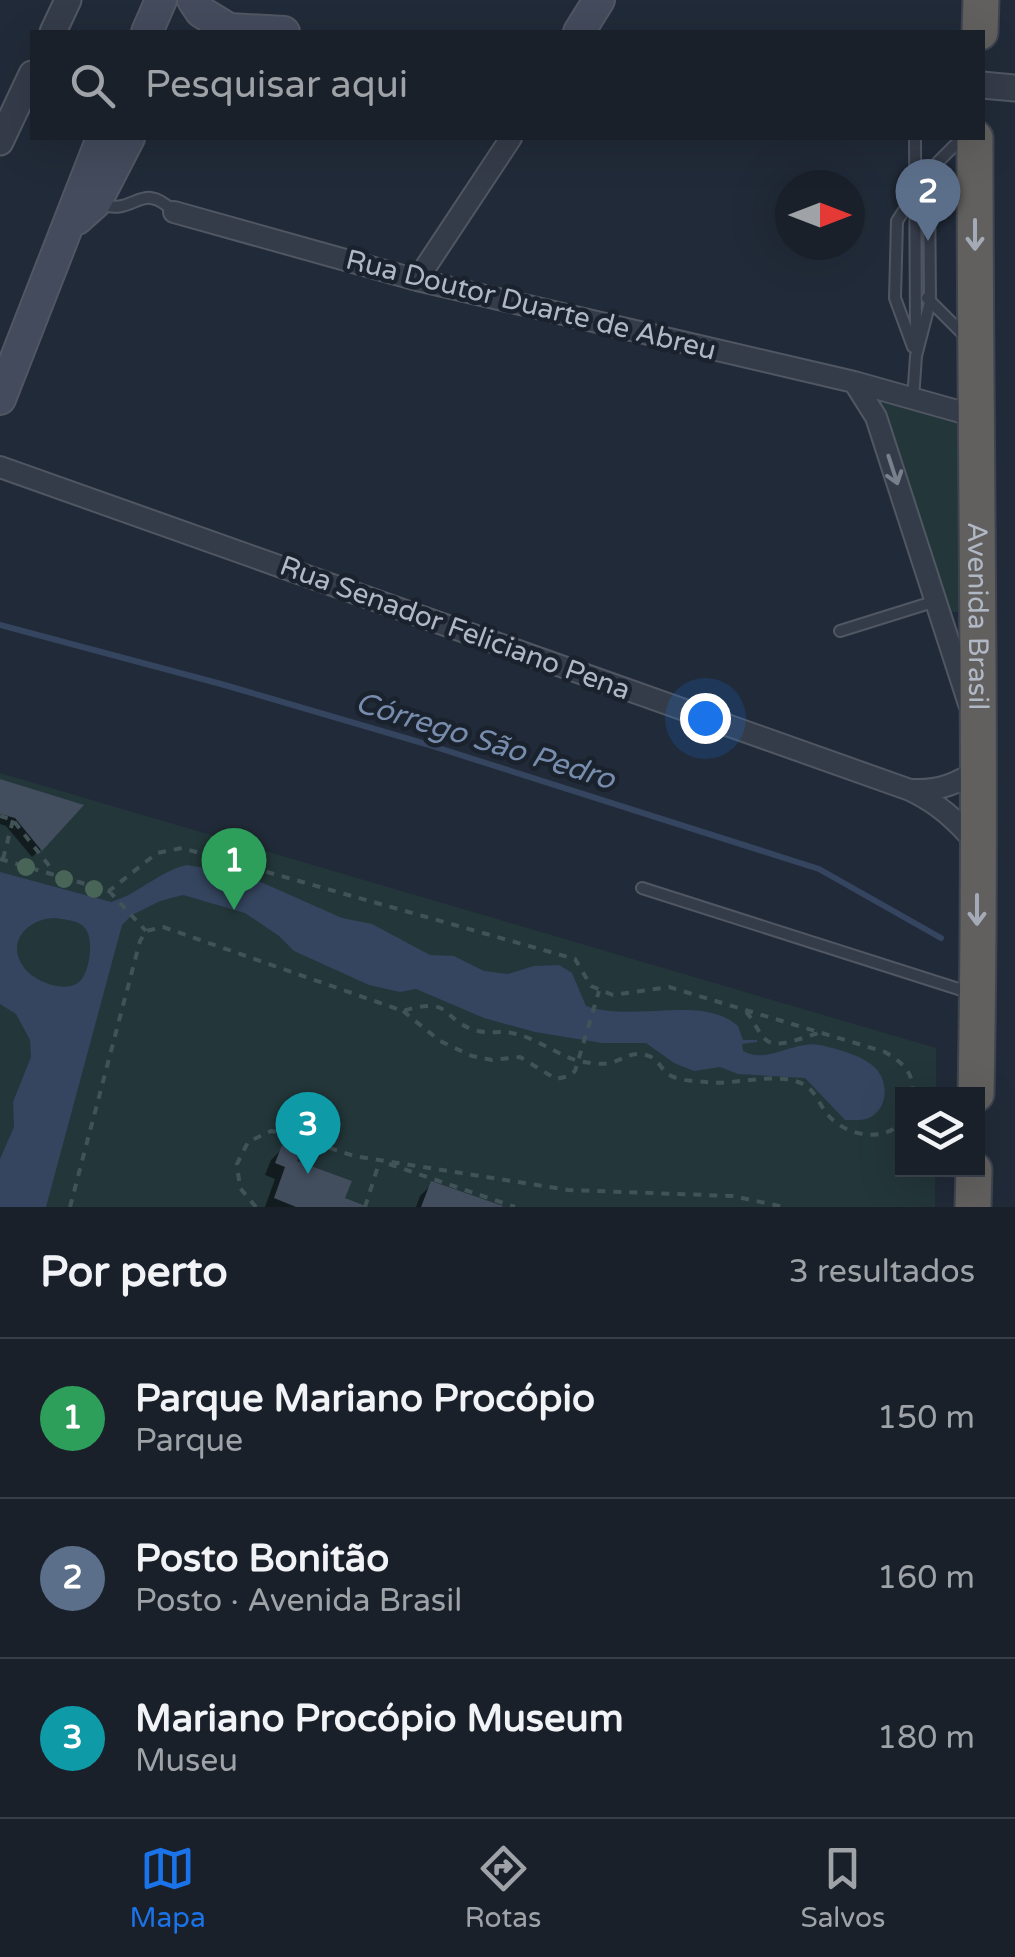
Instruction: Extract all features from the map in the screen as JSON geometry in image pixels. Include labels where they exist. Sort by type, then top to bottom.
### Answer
[{"type":"highway","name":"Avenida Brasil","points":[[975,140],[981,756],[976,1087]]},
{"type":"highway","points":[[973,1207],[974,1177]]},
{"type":"main road","points":[[148,30],[161,0]]},
{"type":"main road","points":[[193,0],[221,30]]},
{"type":"main road","points":[[580,30],[599,0]]},
{"type":"main road","points":[[0,399],[101,140]]},
{"type":"main road","points":[[64,230],[96,202],[129,140]]},
{"type":"street","points":[[54,30],[68,0]]},
{"type":"street","points":[[0,142],[30,78]]},
{"type":"street","points":[[985,85],[1015,88]]},
{"type":"street","points":[[416,280],[510,140]]},
{"type":"street","name":"Rua Doutor Duarte de Abreu","points":[[174,212],[416,280],[854,382],[975,416]]},
{"type":"street","points":[[854,382],[876,418],[937,601],[981,756]]},
{"type":"street","name":"Rua Senador Feliciano Pena","points":[[0,467],[910,790],[952,815],[977,844]]},
{"type":"street","name":"Rua Senador Feliciano Pena","points":[[910,790],[951,786],[981,756]]},
{"type":"lane","points":[[913,398],[915,140]]},
{"type":"lane","points":[[916,356],[895,298],[897,221],[929,171],[960,140]]},
{"type":"lane","points":[[916,356],[930,302],[929,171]]},
{"type":"lane","name":"Rua Doutor Duarte de Abreu","points":[[96,202],[119,208],[151,196],[174,212]]},
{"type":"lane","points":[[895,259],[930,302],[975,346]]},
{"type":"lane","points":[[840,631],[937,601]]},
{"type":"lane","points":[[642,888],[976,995]]},
{"type":"path","points":[[0,816],[13,820],[56,874]]},
{"type":"path","points":[[13,820],[2,859],[112,893],[146,931]]},
{"type":"path","points":[[112,893],[157,854],[182,848],[575,959],[590,986],[613,995],[669,988],[885,1052],[902,1062],[910,1074],[911,1087]]},
{"type":"path","points":[[70,1207],[146,931],[163,927],[403,1010],[440,1041],[472,1056],[492,1060],[520,1056],[556,1078],[576,1071],[599,990]]},
{"type":"path","points":[[403,1010],[425,1004],[445,1007],[477,1031],[512,1032],[549,1044],[579,1061],[612,1063],[630,1054],[647,1055],[675,1078],[710,1083],[793,1082],[806,1086],[827,1115],[841,1126],[866,1135],[889,1133],[895,1128]]},
{"type":"path","points":[[742,1009],[765,1039],[772,1042],[780,1044],[821,1033]]},
{"type":"path","points":[[256,1207],[246,1198],[237,1177],[241,1152],[258,1135],[284,1132],[354,1156],[568,1190],[733,1196],[784,1207]]},
{"type":"path","points":[[365,1207],[380,1160]]},
{"type":"path","points":[[380,1160],[516,1207]]},
{"type":"shaded area","points":[[880,402],[962,423],[964,612],[948,612]]},
{"type":"shaded area","points":[[0,773],[936,1048],[936,1087],[895,1087],[895,1177],[935,1177],[935,1207],[0,1207]]},
{"type":"water","points":[[187,865],[245,875],[342,918],[372,924],[430,955],[454,956],[484,971],[508,974],[534,966],[559,965],[572,973],[586,1006],[625,1012],[687,1010],[723,1017],[738,1026],[743,1040],[757,1040],[742,1044],[743,1051],[752,1055],[810,1044],[847,1052],[878,1071],[884,1085],[884,1100],[869,1118],[845,1120],[805,1078],[738,1074],[720,1067],[694,1071],[674,1063],[646,1043],[602,1043],[535,1032],[484,1018],[416,989],[400,992],[369,985],[294,951],[245,913],[183,895],[160,901],[132,915],[122,925],[46,1207],[0,1207],[0,1159],[14,1127],[13,1102],[31,1057],[30,1040],[16,1014],[0,1004],[0,872],[111,902]],"holes":[[[56,918],[82,925],[88,933],[90,954],[81,980],[60,987],[30,974],[17,950],[28,927]]]},
{"type":"building","points":[[0,779],[84,805],[42,851],[15,818],[0,814]]},
{"type":"building","points":[[282,1145],[300,1152],[297,1161],[352,1181],[345,1198],[368,1207],[296,1207],[274,1198],[285,1167],[275,1163]]},
{"type":"building","points":[[431,1181],[503,1206],[421,1207]]},
{"type":"waterway","name":"Córrego São Pedro","points":[[0,625],[426,744],[819,869],[941,938]]},
{"type":"place","name":"Posto Bonitão","points":[[928,241]]},
{"type":"place","name":"Parque Mariano Procópio","points":[[234,910]]},
{"type":"place","name":"Mariano Procópio Museum","points":[[308,1174]]}]
